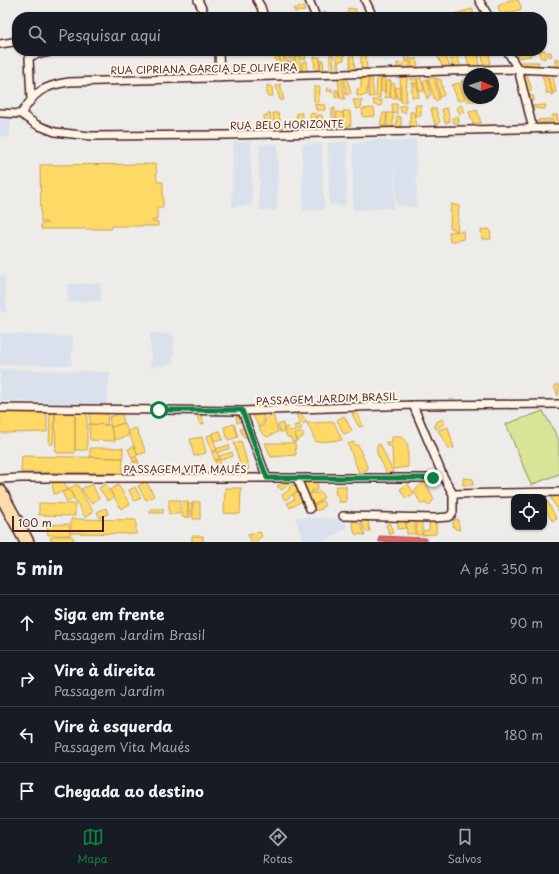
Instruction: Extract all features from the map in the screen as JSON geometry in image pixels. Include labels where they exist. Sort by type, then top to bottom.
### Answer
[{"type":"highway","points":[[0,492],[27,542]]},
{"type":"street","points":[[198,0],[204,12]]},
{"type":"street","points":[[257,0],[262,12]]},
{"type":"street","points":[[309,0],[314,12]]},
{"type":"street","points":[[365,0],[371,12]]},
{"type":"street","points":[[479,0],[485,12]]},
{"type":"street","points":[[0,44],[12,42]]},
{"type":"street","points":[[30,56],[29,58],[31,99]]},
{"type":"street","points":[[219,56],[220,78]]},
{"type":"street","points":[[510,56],[518,69],[533,129]]},
{"type":"street","name":"RUA CIPRIANA GARCIA DE OLIVEIRA","points":[[21,114],[34,95],[48,87],[69,82],[518,69],[559,71]]},
{"type":"street","points":[[0,113],[21,114]]},
{"type":"street","name":"RUA BELO HORIZONTE","points":[[21,114],[37,125],[56,132],[90,136],[559,128]]},
{"type":"street","points":[[342,516],[444,518],[448,517],[453,512],[453,494],[443,476],[413,404]]},
{"type":"street","name":"PASSAGEM JARDIM BRASIL","points":[[0,408],[242,410],[413,404],[559,404]]},
{"type":"street","points":[[242,410],[267,478]]},
{"type":"street","name":"PASSAGEM VITA MAUÉS","points":[[0,479],[433,478],[443,476]]},
{"type":"street","points":[[297,478],[310,509]]},
{"type":"street","points":[[453,494],[559,492]]},
{"type":"shaded area","points":[[0,120],[11,120],[10,137],[0,137]]},
{"type":"shaded area","points":[[378,139],[395,142],[416,139],[417,208],[396,205],[395,158],[394,208],[353,210],[353,144]]},
{"type":"shaded area","points":[[251,141],[252,205],[232,207],[233,142]]},
{"type":"shaded area","points":[[348,142],[346,207],[329,204],[328,143]]},
{"type":"shaded area","points":[[322,143],[324,210],[303,210],[302,144]]},
{"type":"shaded area","points":[[278,144],[277,211],[259,210],[259,145]]},
{"type":"shaded area","points":[[0,275],[5,276],[6,312],[0,312]]},
{"type":"shaded area","points":[[101,283],[101,301],[68,302],[67,284]]},
{"type":"shaded area","points":[[150,332],[174,335],[173,363],[151,368]]},
{"type":"shaded area","points":[[0,333],[73,337],[71,365],[0,365]]},
{"type":"shaded area","points":[[0,369],[110,372],[107,404],[0,401]]},
{"type":"shaded area","points":[[295,517],[345,519],[347,528],[323,542],[305,542]]},
{"type":"green space","points":[[543,411],[559,440],[559,474],[531,485],[506,424]]},
{"type":"building: Moradias","points":[[510,0],[518,0],[522,9],[512,12],[500,12],[498,6]]},
{"type":"building: Moradias","points":[[303,6],[305,11],[295,12],[293,9]]},
{"type":"building: Moradias","points":[[348,8],[356,9],[356,12],[348,12]]},
{"type":"building: Moradias","points":[[472,9],[473,12],[461,12]]},
{"type":"building: Moradias","points":[[547,52],[551,52],[552,56],[548,57]]},
{"type":"building: Moradias","points":[[275,56],[279,57],[281,74],[276,72]]},
{"type":"building: Moradias","points":[[279,56],[283,56],[286,71],[282,71]]},
{"type":"building: Moradias","points":[[284,56],[289,56],[289,59],[286,60]]},
{"type":"building: Moradias","points":[[291,56],[294,56],[294,64],[291,64]]},
{"type":"building: Moradias","points":[[295,56],[299,56],[301,73],[297,73]]},
{"type":"building: Moradias","points":[[301,56],[306,56],[305,60],[301,59]]},
{"type":"building: Moradias","points":[[330,56],[333,56],[334,70],[330,70]]},
{"type":"building: Moradias","points":[[337,56],[344,56],[344,60],[339,61],[340,70],[337,68]]},
{"type":"building: Moradias","points":[[350,56],[354,56],[355,70],[350,69]]},
{"type":"building: Moradias","points":[[361,56],[366,56],[367,70],[361,70]]},
{"type":"building: Moradias","points":[[404,56],[410,56],[410,60],[405,60]]},
{"type":"building: Moradias","points":[[437,56],[445,56],[450,67],[443,68]]},
{"type":"building: Moradias","points":[[450,56],[457,56],[461,68],[453,70]]},
{"type":"building: Moradias","points":[[467,56],[479,56],[479,68],[469,68]]},
{"type":"building: Moradias","points":[[482,56],[489,56],[490,64],[483,64]]},
{"type":"building: Moradias","points":[[517,56],[531,56],[517,58]]},
{"type":"building: Moradias","points":[[314,57],[320,57],[319,72],[315,72]]},
{"type":"building: Moradias","points":[[555,58],[559,59],[559,67],[555,66]]},
{"type":"building: Moradias","points":[[411,59],[417,59],[418,69],[412,69]]},
{"type":"building: Moradias","points":[[321,60],[323,60],[324,71],[320,71]]},
{"type":"building: Moradias","points":[[286,61],[290,62],[291,73],[287,73]]},
{"type":"building: Moradias","points":[[307,61],[307,72],[302,72],[302,62]]},
{"type":"building: Moradias","points":[[404,61],[410,62],[410,70],[404,70]]},
{"type":"building: Moradias","points":[[516,62],[539,62],[537,67],[518,68]]},
{"type":"building: Moradias","points":[[397,63],[402,64],[402,70],[397,71]]},
{"type":"building: Moradias","points":[[542,74],[546,75],[553,95],[549,92],[547,94]]},
{"type":"building: Moradias","points":[[527,75],[532,90],[527,93],[522,78]]},
{"type":"building: Moradias","points":[[407,77],[406,102],[401,102],[400,78]]},
{"type":"building: Moradias","points":[[434,77],[439,99],[435,101],[428,78]]},
{"type":"building: Moradias","points":[[553,77],[556,92],[553,93],[548,79]]},
{"type":"building: Moradias","points":[[344,78],[347,79],[351,93],[346,95]]},
{"type":"building: Moradias","points":[[361,78],[368,78],[367,95],[357,96],[357,89],[361,88]]},
{"type":"building: Moradias","points":[[369,78],[372,78],[374,97],[369,97]]},
{"type":"building: Moradias","points":[[377,78],[381,78],[380,98],[376,97]]},
{"type":"building: Moradias","points":[[381,78],[385,78],[385,92],[381,91]]},
{"type":"building: Moradias","points":[[416,78],[418,83],[411,84],[410,79]]},
{"type":"building: Moradias","points":[[421,78],[424,91],[419,91],[417,79]]},
{"type":"building: Moradias","points":[[436,78],[441,80],[444,95],[440,97]]},
{"type":"building: Moradias","points":[[338,79],[342,79],[345,99],[340,98]]},
{"type":"building: Moradias","points":[[427,79],[431,94],[427,99],[423,81]]},
{"type":"building: Moradias","points":[[391,80],[390,97],[385,98],[385,82]]},
{"type":"building: Moradias","points":[[391,83],[395,84],[395,99],[390,97]]},
{"type":"building: Moradias","points":[[459,83],[463,94],[463,100],[458,101],[452,85]]},
{"type":"building: Moradias","points":[[280,84],[284,100],[280,100],[276,86]]},
{"type":"building: Moradias","points":[[267,85],[272,87],[273,96],[267,96]]},
{"type":"building: Moradias","points":[[412,85],[417,85],[419,97],[412,97]]},
{"type":"building: Moradias","points":[[314,87],[320,87],[319,102],[314,101]]},
{"type":"building: Moradias","points":[[400,87],[400,100],[397,98],[395,88]]},
{"type":"building: Moradias","points":[[328,88],[332,89],[332,92],[327,91]]},
{"type":"building: Moradias","points":[[335,90],[338,90],[339,97],[335,98]]},
{"type":"building: Moradias","points":[[528,95],[533,96],[534,100],[530,101]]},
{"type":"building: Moradias","points":[[353,100],[362,100],[361,108],[356,109]]},
{"type":"building: Moradias","points":[[373,100],[382,100],[381,106],[374,105]]},
{"type":"building: Moradias","points":[[315,104],[325,105],[325,110],[316,110]]},
{"type":"building: Moradias","points":[[392,104],[397,104],[397,114],[393,113]]},
{"type":"building: Moradias","points":[[406,105],[405,113],[401,112],[400,106]]},
{"type":"building: Moradias","points":[[415,105],[421,105],[421,116],[416,116]]},
{"type":"building: Moradias","points":[[461,105],[465,112],[460,114],[457,108]]},
{"type":"building: Moradias","points":[[546,105],[545,109],[533,108],[532,106]]},
{"type":"building: Moradias","points":[[335,108],[335,126],[332,127],[332,109]]},
{"type":"building: Moradias","points":[[374,108],[375,116],[363,117],[362,109]]},
{"type":"building: Moradias","points":[[447,108],[450,121],[445,123],[442,109]]},
{"type":"building: Moradias","points":[[431,109],[436,109],[440,122],[435,125]]},
{"type":"building: Moradias","points":[[477,110],[481,123],[473,124],[469,112]]},
{"type":"building: Moradias","points":[[343,111],[350,111],[351,125],[344,127]]},
{"type":"building: Moradias","points":[[337,112],[343,113],[344,127],[336,126]]},
{"type":"building: Moradias","points":[[410,112],[414,112],[416,126],[410,126]]},
{"type":"building: Moradias","points":[[270,113],[272,127],[265,128],[264,116]]},
{"type":"building: Moradias","points":[[273,113],[278,113],[283,128],[274,127]]},
{"type":"building: Moradias","points":[[297,113],[302,113],[302,126],[296,123]]},
{"type":"building: Moradias","points":[[310,113],[316,114],[316,124],[310,123]]},
{"type":"building: Moradias","points":[[383,113],[387,113],[385,126],[380,126]]},
{"type":"building: Moradias","points":[[387,113],[393,113],[393,129],[387,127]]},
{"type":"building: Moradias","points":[[318,115],[322,115],[323,120],[317,120]]},
{"type":"building: Moradias","points":[[552,115],[557,115],[558,123],[552,123]]},
{"type":"building: Moradias","points":[[397,116],[401,117],[401,127],[396,128]]},
{"type":"building: Moradias","points":[[458,116],[459,123],[454,123],[452,118]]},
{"type":"building: Moradias","points":[[550,119],[550,122],[538,123],[538,120]]},
{"type":"building: Moradias","points":[[318,122],[325,122],[327,126],[317,127]]},
{"type":"building: Moradias","points":[[156,164],[157,182],[163,182],[163,208],[157,208],[157,220],[152,220],[152,222],[158,222],[158,226],[112,226],[111,229],[41,229],[41,224],[47,222],[41,222],[40,165]]},
{"type":"building: Moradias","points":[[451,204],[459,206],[457,231],[450,228]]},
{"type":"building: Moradias","points":[[490,229],[491,239],[482,239],[481,230]]},
{"type":"building: Moradias","points":[[464,231],[463,239],[450,242],[449,232]]},
{"type":"building: Moradias","points":[[557,384],[559,387],[558,396],[554,386]]},
{"type":"building: Moradias","points":[[0,411],[47,411],[47,432],[0,433]]},
{"type":"building: Moradias","points":[[90,412],[108,413],[107,425],[90,424]]},
{"type":"building: Moradias","points":[[357,412],[363,426],[359,427],[352,414]]},
{"type":"building: Moradias","points":[[50,413],[55,413],[53,444],[49,444]]},
{"type":"building: Moradias","points":[[55,413],[75,413],[75,453],[56,453]]},
{"type":"building: Moradias","points":[[75,413],[87,413],[87,450],[75,450]]},
{"type":"building: Moradias","points":[[122,413],[124,423],[111,427],[109,417]]},
{"type":"building: Moradias","points":[[201,414],[204,424],[200,425],[197,416]]},
{"type":"building: Moradias","points":[[252,414],[263,414],[264,421],[259,427]]},
{"type":"building: Moradias","points":[[273,414],[278,432],[267,437],[259,428],[263,426],[266,418]]},
{"type":"building: Moradias","points":[[296,415],[302,415],[307,422],[302,424]]},
{"type":"building: Moradias","points":[[241,416],[242,421],[237,423],[236,417]]},
{"type":"building: Moradias","points":[[344,416],[352,431],[344,434],[337,420]]},
{"type":"building: Moradias","points":[[443,419],[445,423],[436,429],[434,425],[437,424],[436,422]]},
{"type":"building: Moradias","points":[[334,422],[342,440],[316,442],[307,423]]},
{"type":"building: Moradias","points":[[124,423],[128,431],[128,436],[115,440],[111,427]]},
{"type":"building: Moradias","points":[[283,423],[284,432],[280,432],[278,425]]},
{"type":"building: Moradias","points":[[89,424],[110,425],[115,441],[90,440]]},
{"type":"building: Moradias","points":[[234,424],[238,437],[228,440],[224,427]]},
{"type":"building: Moradias","points":[[299,424],[302,429],[297,431],[294,426]]},
{"type":"building: Moradias","points":[[246,427],[249,436],[244,438],[240,429]]},
{"type":"building: Moradias","points":[[287,427],[290,431],[294,430],[297,441],[293,442],[290,437],[287,437],[284,428]]},
{"type":"building: Moradias","points":[[448,427],[454,448],[448,449],[438,430]]},
{"type":"building: Moradias","points":[[136,428],[146,452],[138,455],[128,431]]},
{"type":"building: Moradias","points":[[220,431],[223,440],[214,440],[212,433]]},
{"type":"building: Moradias","points":[[303,432],[303,437],[297,440],[295,434]]},
{"type":"building: Moradias","points":[[212,434],[217,451],[212,452],[207,436]]},
{"type":"building: Moradias","points":[[202,437],[206,453],[194,456],[190,439]]},
{"type":"building: Moradias","points":[[392,437],[402,437],[408,445],[408,467],[393,469],[392,446],[387,446],[386,442],[392,442]]},
{"type":"building: Moradias","points":[[241,441],[249,469],[242,471],[234,443]]},
{"type":"building: Moradias","points":[[353,442],[355,445],[358,445],[368,469],[359,473],[348,444]]},
{"type":"building: Moradias","points":[[265,443],[295,443],[296,455],[271,457]]},
{"type":"building: Moradias","points":[[380,444],[393,472],[387,474],[377,453],[377,445]]},
{"type":"building: Moradias","points":[[229,445],[230,448],[217,453],[216,449]]},
{"type":"building: Moradias","points":[[134,446],[138,455],[132,458],[128,449]]},
{"type":"building: Moradias","points":[[90,448],[123,448],[123,458],[90,457]]},
{"type":"building: Moradias","points":[[217,451],[219,459],[215,461],[212,452]]},
{"type":"building: Moradias","points":[[232,452],[233,456],[221,460],[219,456]]},
{"type":"building: Moradias","points":[[22,456],[123,458],[122,473],[21,472]]},
{"type":"building: Moradias","points":[[136,457],[138,460],[133,462],[132,459]]},
{"type":"building: Moradias","points":[[219,459],[223,470],[219,472],[215,461]]},
{"type":"building: Moradias","points":[[138,461],[141,469],[137,471],[133,463]]},
{"type":"building: Moradias","points":[[131,464],[134,472],[129,473],[126,466]]},
{"type":"building: Moradias","points":[[463,478],[473,479],[473,485],[463,485]]},
{"type":"building: Moradias","points":[[315,480],[318,486],[316,491],[312,490],[312,493],[307,496],[301,482],[306,481],[308,484]]},
{"type":"building: Moradias","points":[[146,481],[154,496],[146,500],[138,486]]},
{"type":"building: Moradias","points":[[425,481],[434,499],[429,506],[425,503],[421,504],[414,491]]},
{"type":"building: Moradias","points":[[52,482],[64,482],[68,490],[54,494]]},
{"type":"building: Moradias","points":[[285,482],[290,483],[282,490],[277,486]]},
{"type":"building: Moradias","points":[[77,484],[93,512],[85,517],[69,489]]},
{"type":"building: Moradias","points":[[92,484],[99,498],[92,504],[81,489]]},
{"type":"building: Moradias","points":[[105,484],[114,497],[108,501],[99,488]]},
{"type":"building: Moradias","points":[[293,484],[298,491],[285,500],[282,495],[290,489],[289,487]]},
{"type":"building: Moradias","points":[[408,484],[414,493],[406,499],[400,489]]},
{"type":"building: Moradias","points":[[118,485],[130,504],[121,509],[110,490]]},
{"type":"building: Moradias","points":[[336,486],[346,486],[346,502],[339,502],[338,495],[335,494]]},
{"type":"building: Moradias","points":[[135,487],[141,498],[134,501],[129,490]]},
{"type":"building: Moradias","points":[[225,488],[241,488],[240,514],[224,513]]},
{"type":"building: Moradias","points":[[69,489],[74,498],[67,502],[62,492]]},
{"type":"building: Moradias","points":[[320,491],[324,498],[312,506],[306,497],[314,492],[315,494]]},
{"type":"building: Moradias","points":[[297,492],[302,501],[290,508],[287,503],[295,499],[293,495]]},
{"type":"building: Moradias","points":[[558,494],[559,496],[559,512],[551,498]]},
{"type":"building: Moradias","points":[[169,500],[180,500],[180,514],[169,514]]},
{"type":"building: Moradias","points":[[183,501],[188,502],[188,517],[182,517]]},
{"type":"building: Moradias","points":[[322,501],[325,504],[322,509],[313,511],[312,507]]},
{"type":"building: Moradias","points":[[547,501],[557,519],[552,521],[547,512]]},
{"type":"building: Moradias","points":[[193,502],[200,502],[200,519],[193,519]]},
{"type":"building: Moradias","points":[[39,503],[75,504],[75,516],[39,515]]},
{"type":"building: Moradias","points":[[188,504],[192,504],[191,517],[188,517]]},
{"type":"building: Moradias","points":[[106,508],[108,514],[100,518],[97,512]]},
{"type":"building: Moradias","points":[[150,509],[163,509],[163,513],[150,513]]},
{"type":"building: Moradias","points":[[367,518],[370,531],[366,532],[361,521]]},
{"type":"building: Moradias","points":[[71,519],[136,520],[136,534],[71,533]]},
{"type":"building: Moradias","points":[[398,519],[406,519],[406,528],[398,529]]},
{"type":"building: Moradias","points":[[430,519],[436,519],[436,534],[422,535],[423,531],[429,530]]},
{"type":"building: Moradias","points":[[458,519],[460,530],[455,529],[453,525],[453,520]]},
{"type":"building: Moradias","points":[[356,520],[357,523],[360,523],[365,535],[355,534],[352,522]]},
{"type":"building: Moradias","points":[[406,521],[415,521],[415,534],[407,534]]},
{"type":"building: Moradias","points":[[422,521],[422,535],[416,535],[417,522]]},
{"type":"building: Moradias","points":[[390,523],[393,533],[390,535],[386,525]]},
{"type":"building: Moradias","points":[[69,524],[70,535],[48,535],[47,525]]},
{"type":"building: Moradias","points":[[260,532],[262,536],[255,542],[251,542],[248,535]]},
{"type":"building: Moradias","points":[[56,536],[72,536],[75,542],[52,542],[50,538]]},
{"type":"building: Moradias","points":[[192,536],[203,536],[203,542],[192,542]]},
{"type":"building: Comércio","points":[[379,536],[426,538],[426,542],[379,542]]},
{"type":"route","points":[[159,410],[242,410],[267,478],[433,478]]}]
